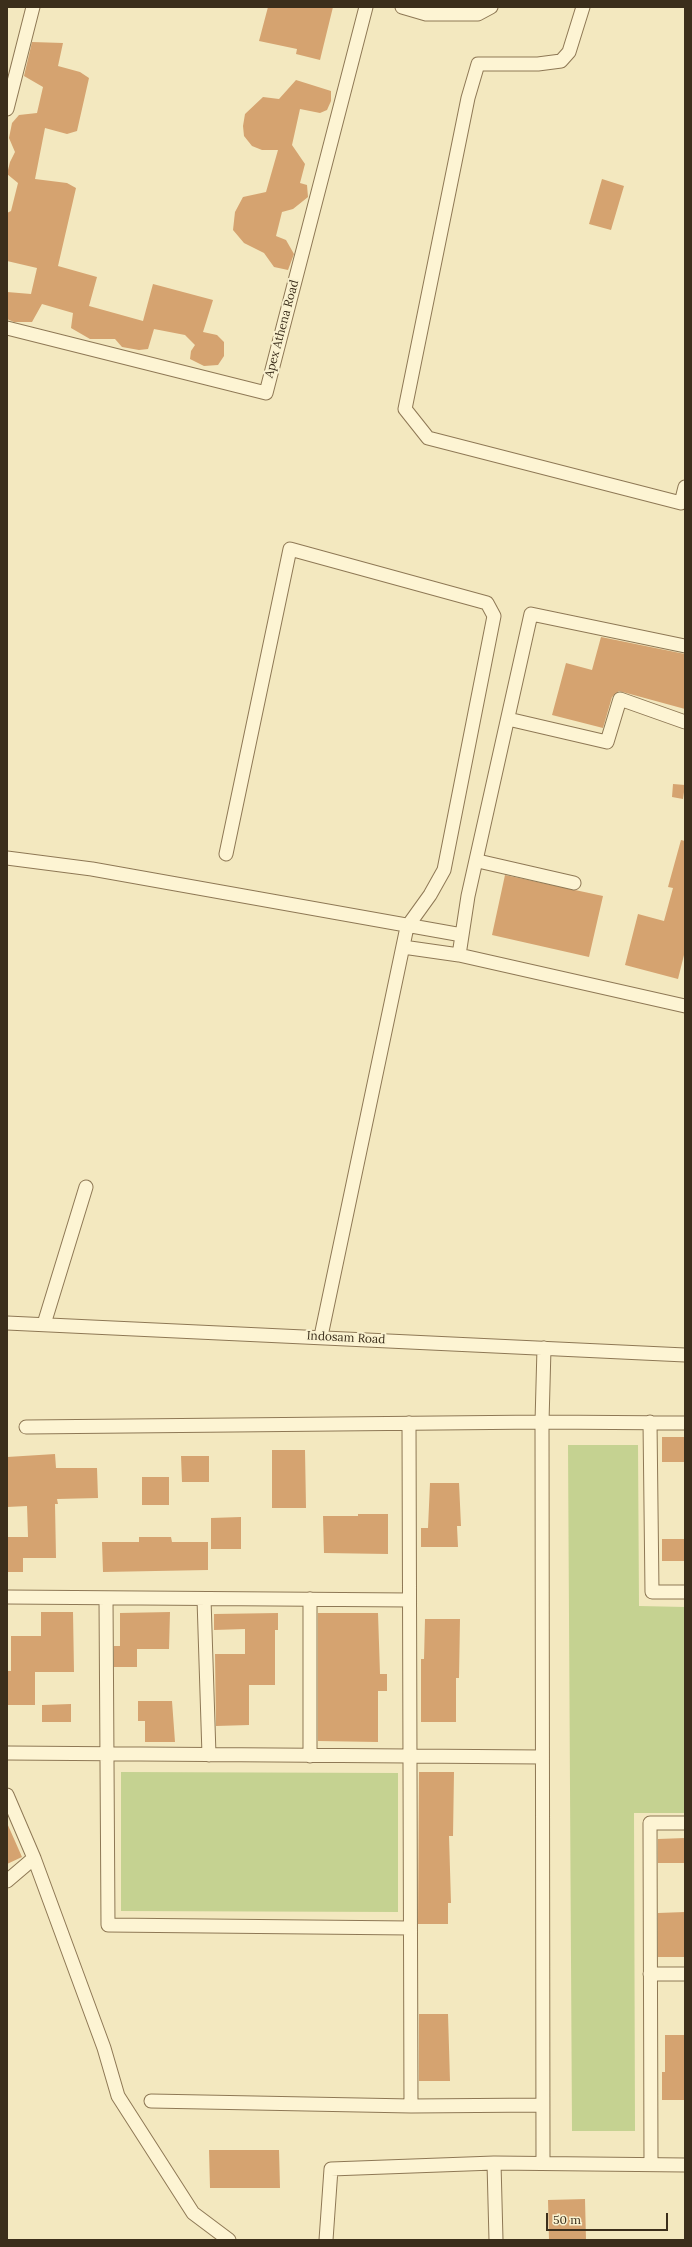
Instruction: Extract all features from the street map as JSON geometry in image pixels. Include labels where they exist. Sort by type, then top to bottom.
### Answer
[{"type":"street","points":[[7,109],[33,7]]},
{"type":"street","name":"Apex Athena Road","points":[[7,328],[266,393],[366,7]]},
{"type":"street","points":[[402,7],[426,14],[478,14],[491,7]]},
{"type":"street","points":[[583,7],[569,52],[561,61],[538,64],[478,64],[468,98],[405,409],[428,438],[681,504],[685,487]]},
{"type":"street","points":[[226,854],[290,549],[487,604],[494,616],[444,870],[430,895],[407,927],[321,1336]]},
{"type":"street","points":[[459,955],[468,896],[478,861],[531,614],[685,646]]},
{"type":"street","points":[[508,719],[607,742],[620,698],[685,722]]},
{"type":"street","points":[[7,858],[92,869],[407,927],[462,935]]},
{"type":"street","points":[[478,861],[574,883]]},
{"type":"street","points":[[403,947],[459,955],[685,1006]]},
{"type":"street","points":[[44,1324],[86,1187]]},
{"type":"street","name":"Indosam Road","points":[[7,1323],[321,1336],[685,1355]]},
{"type":"street","points":[[543,2163],[542,1422],[544,1348]]},
{"type":"street","points":[[650,1422],[652,1592],[685,1592]]},
{"type":"street","points":[[26,1427],[685,1422]]},
{"type":"street","points":[[409,1423],[411,2106]]},
{"type":"street","points":[[7,1597],[409,1600]]},
{"type":"street","points":[[106,1598],[108,1925],[410,1928]]},
{"type":"street","points":[[204,1599],[209,1754]]},
{"type":"street","points":[[310,1599],[310,1756]]},
{"type":"street","points":[[7,1753],[542,1757]]},
{"type":"street","points":[[7,1795],[34,1858],[104,2048],[118,2096],[193,2213],[229,2240]]},
{"type":"street","points":[[651,2164],[650,1823],[685,1823]]},
{"type":"street","points":[[7,1881],[34,1858]]},
{"type":"street","points":[[650,1974],[685,1974]]},
{"type":"street","points":[[151,2101],[411,2106],[543,2105]]},
{"type":"street","points":[[326,2240],[331,2169],[494,2163],[685,2165]]},
{"type":"street","points":[[494,2163],[496,2240]]},
{"type":"green space","points":[[568,1445],[638,1445],[639,1606],[685,1607],[685,1813],[634,1813],[635,2131],[572,2131]]},
{"type":"green space","points":[[121,1772],[398,1773],[398,1912],[121,1911]]},
{"type":"building","points":[[268,7],[333,7],[320,60],[296,54],[297,49],[259,41]]},
{"type":"building","points":[[32,42],[63,43],[58,66],[80,72],[89,78],[77,131],[67,134],[45,128],[35,179],[67,183],[76,188],[58,266],[97,277],[89,306],[143,321],[153,284],[213,300],[203,332],[217,335],[224,342],[224,356],[218,365],[204,366],[190,359],[191,351],[195,345],[185,335],[154,329],[148,349],[139,350],[122,347],[115,339],[90,339],[71,328],[73,313],[42,304],[32,322],[14,322],[7,319],[7,292],[31,294],[37,268],[7,261],[7,213],[11,211],[18,183],[7,174],[10,162],[15,152],[9,138],[12,123],[19,115],[37,113],[43,87],[24,76]]},
{"type":"building","points":[[296,80],[331,91],[331,101],[327,110],[320,113],[300,109],[292,145],[305,164],[300,183],[307,185],[308,197],[293,209],[282,212],[276,236],[286,240],[294,254],[288,270],[274,267],[264,253],[244,243],[233,230],[235,212],[243,197],[266,192],[278,150],[262,150],[252,146],[244,136],[243,126],[245,114],[263,97],[279,99]]},
{"type":"building","points":[[602,179],[624,186],[611,230],[589,224]]},
{"type":"building","points":[[601,637],[685,654],[685,709],[619,691],[612,697],[603,728],[552,715],[566,663],[592,670]]},
{"type":"building","points":[[673,784],[685,785],[683,799],[672,797]]},
{"type":"building","points":[[681,840],[685,841],[685,951],[678,979],[625,965],[638,914],[664,921],[673,888],[668,887]]},
{"type":"building","points":[[505,875],[603,896],[589,957],[492,935]]},
{"type":"building","points":[[662,1437],[685,1437],[685,1462],[662,1462]]},
{"type":"building","points":[[272,1450],[305,1450],[306,1508],[272,1508]]},
{"type":"building","points":[[55,1454],[56,1468],[97,1468],[98,1498],[57,1499],[58,1504],[55,1504],[56,1558],[23,1558],[23,1572],[7,1572],[7,1537],[28,1537],[27,1506],[7,1507],[7,1457]]},
{"type":"building","points":[[181,1456],[209,1456],[209,1482],[182,1482]]},
{"type":"building","points":[[142,1477],[169,1477],[169,1505],[142,1505]]},
{"type":"building","points":[[430,1483],[459,1483],[461,1526],[457,1526],[458,1547],[421,1547],[421,1528],[428,1528]]},
{"type":"building","points":[[358,1514],[388,1514],[388,1554],[324,1553],[323,1516],[358,1516]]},
{"type":"building","points":[[241,1517],[241,1549],[211,1549],[211,1518]]},
{"type":"building","points":[[139,1537],[171,1537],[172,1542],[208,1542],[208,1570],[103,1572],[102,1542],[139,1542]]},
{"type":"building","points":[[662,1539],[685,1539],[685,1561],[662,1561]]},
{"type":"building","points":[[41,1612],[73,1612],[74,1672],[35,1672],[35,1705],[7,1705],[7,1671],[11,1671],[11,1636],[41,1636]]},
{"type":"building","points":[[170,1612],[169,1649],[137,1649],[137,1667],[114,1667],[114,1646],[120,1646],[120,1613]]},
{"type":"building","points":[[278,1613],[278,1630],[275,1630],[275,1685],[249,1685],[249,1725],[216,1726],[215,1654],[245,1654],[245,1629],[214,1630],[214,1614]]},
{"type":"building","points":[[318,1613],[378,1613],[380,1674],[387,1674],[387,1691],[378,1691],[378,1742],[318,1741]]},
{"type":"building","points":[[425,1619],[460,1619],[459,1678],[456,1678],[456,1722],[421,1722],[421,1659],[424,1659]]},
{"type":"building","points":[[138,1701],[172,1701],[175,1742],[145,1742],[145,1721],[138,1721]]},
{"type":"building","points":[[71,1704],[71,1722],[42,1722],[42,1705]]},
{"type":"building","points":[[419,1772],[454,1772],[453,1836],[449,1836],[451,1903],[448,1903],[448,1924],[418,1924]]},
{"type":"building","points":[[7,1823],[22,1857],[7,1864]]},
{"type":"building","points":[[685,1838],[685,1863],[658,1863],[658,1839]]},
{"type":"building","points":[[685,1912],[685,1957],[658,1957],[658,1913]]},
{"type":"building","points":[[419,2014],[448,2014],[450,2081],[419,2081]]},
{"type":"building","points":[[665,2035],[685,2035],[685,2100],[662,2100],[662,2072],[665,2072]]},
{"type":"building","points":[[209,2150],[279,2150],[280,2188],[210,2188]]},
{"type":"building","points":[[585,2199],[586,2240],[549,2240],[548,2200]]}]
